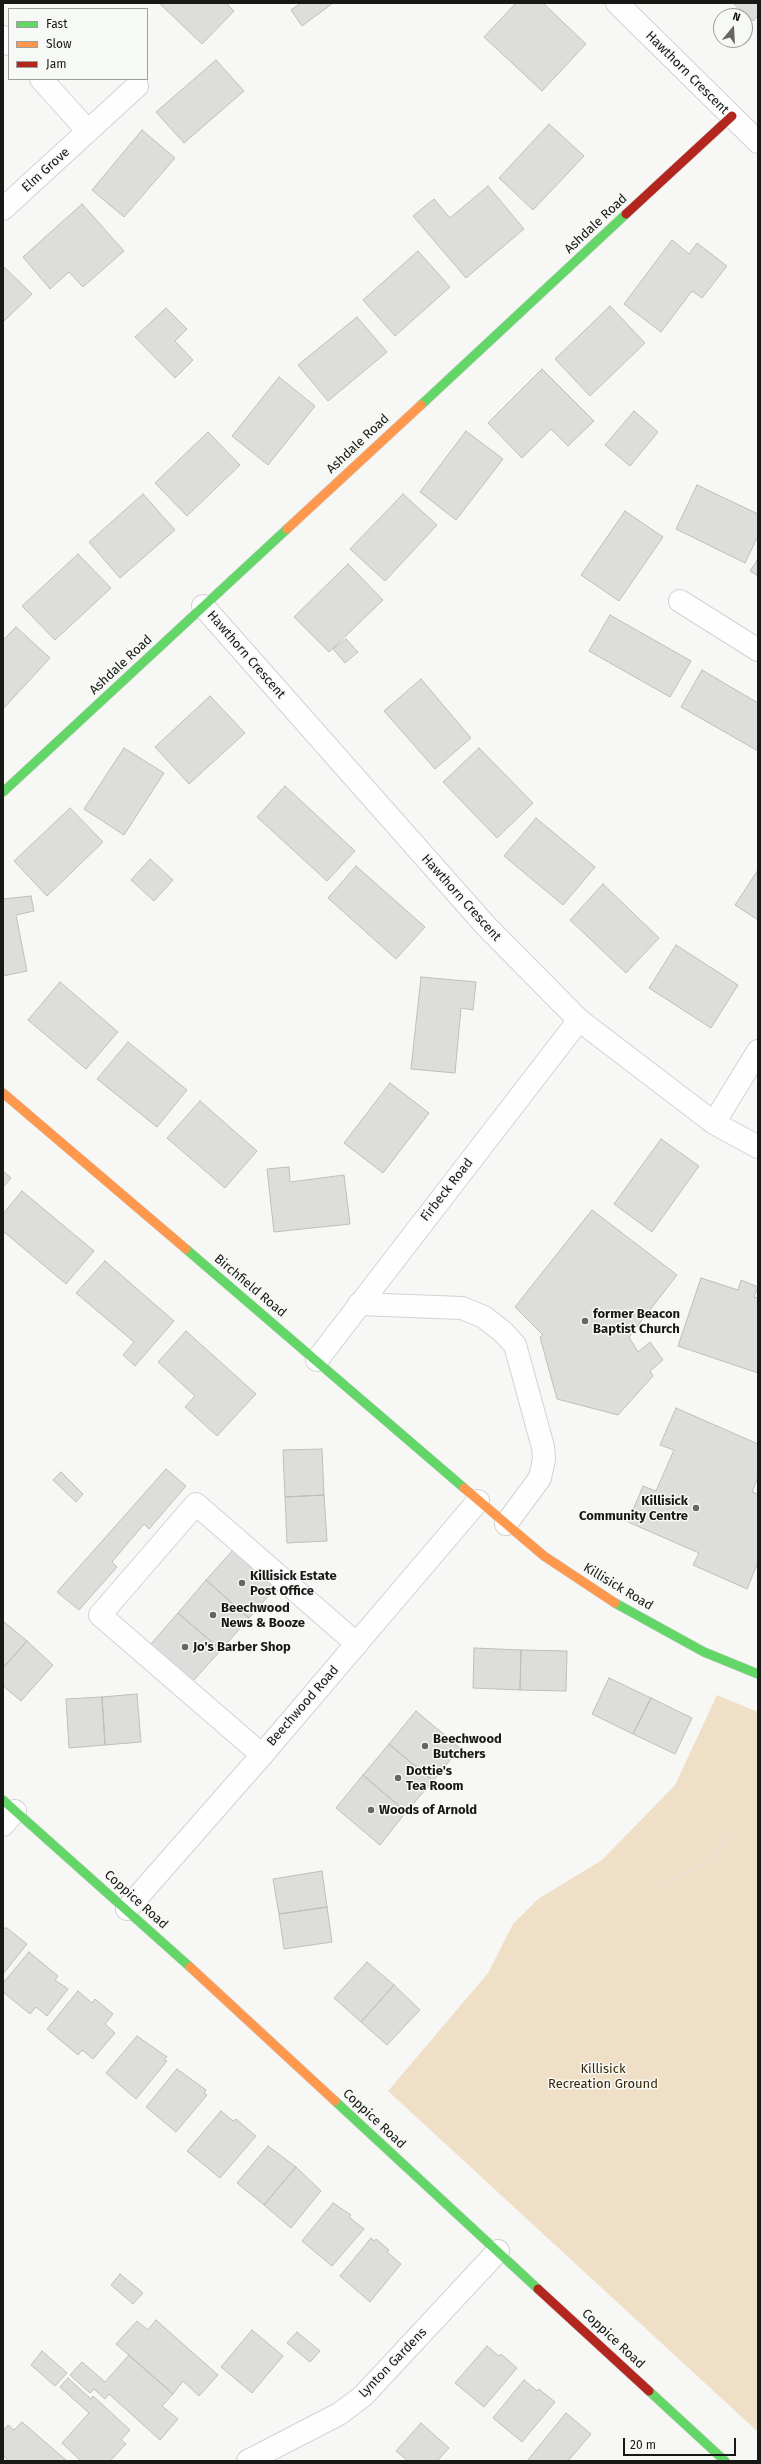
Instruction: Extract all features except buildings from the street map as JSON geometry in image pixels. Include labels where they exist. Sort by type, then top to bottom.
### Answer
[{"type":"street","name":"Hawthorn Crescent","points":[[617,3],[758,142]]},
{"type":"street","points":[[42,80],[88,132]]},
{"type":"street","name":"Elm Grove","points":[[3,209],[137,86]]},
{"type":"street","name":"Ashdale Road","points":[[3,792],[732,116]]},
{"type":"street","points":[[680,601],[758,650]]},
{"type":"street","name":"Hawthorn Crescent","points":[[203,606],[486,926],[579,1020],[714,1123],[758,1147]]},
{"type":"street","name":"Firbeck Road","points":[[317,1360],[579,1020]]},
{"type":"street","points":[[714,1123],[758,1051]]},
{"type":"street","name":"Birchfield Road","points":[[3,1093],[317,1360],[478,1501]]},
{"type":"street","points":[[359,1304],[462,1308],[484,1317],[503,1332],[515,1345],[543,1447],[544,1459],[540,1478],[506,1524]]},
{"type":"street","name":"Killisick Road","points":[[478,1501],[544,1556],[606,1598],[704,1652],[758,1674]]},
{"type":"street","name":"Beechwood Road","points":[[126,1908],[262,1755],[478,1501]]},
{"type":"street","points":[[262,1755],[100,1615],[196,1504],[357,1644]]},
{"type":"street","name":"Coppice Road","points":[[7,1812],[126,1908],[725,2461]]},
{"type":"street","name":"Lynton Gardens","points":[[248,2461],[339,2414],[363,2396],[498,2251]]},
{"type":"path","points":[[659,1888],[709,1859],[734,1831]]},
{"type":"green space","name":"Killisick Recreation Ground","points":[[717,1695],[758,1712],[758,2432],[388,2091],[488,1973],[513,1924],[538,1899],[602,1860],[675,1785]]},
{"type":"traffic: fast","points":[[421,405],[626,214]]},
{"type":"traffic: fast","points":[[3,792],[287,529]]},
{"type":"traffic: fast","points":[[186,1249],[464,1488]]},
{"type":"traffic: fast","points":[[615,1603],[704,1652],[758,1674]]},
{"type":"traffic: fast","points":[[3,1800],[190,1967]]},
{"type":"traffic: fast","points":[[335,2101],[538,2289]]},
{"type":"traffic: fast","points":[[649,2391],[725,2461]]},
{"type":"traffic: slow","points":[[287,529],[421,405]]},
{"type":"traffic: slow","points":[[3,1093],[186,1249]]},
{"type":"traffic: slow","points":[[464,1488],[544,1556],[615,1603]]},
{"type":"traffic: slow","points":[[190,1967],[335,2101]]},
{"type":"traffic: jam","points":[[626,214],[732,116]]},
{"type":"traffic: jam","points":[[538,2289],[649,2391]]},
{"type":"place","name":"former Beacon Baptist Church","points":[[585,1321]]},
{"type":"place","name":"Killisick Community Centre","points":[[696,1508]]},
{"type":"place","name":"Killisick Estate Post Office","points":[[242,1583]]},
{"type":"place","name":"Beechwood News & Booze","points":[[213,1615]]},
{"type":"place","name":"Jo's Barber Shop","points":[[185,1647]]},
{"type":"place","name":"Beechwood Butchers","points":[[425,1746]]},
{"type":"place","name":"Dottie's Tea Room","points":[[398,1778]]},
{"type":"place","name":"Woods of Arnold","points":[[371,1810]]}]
